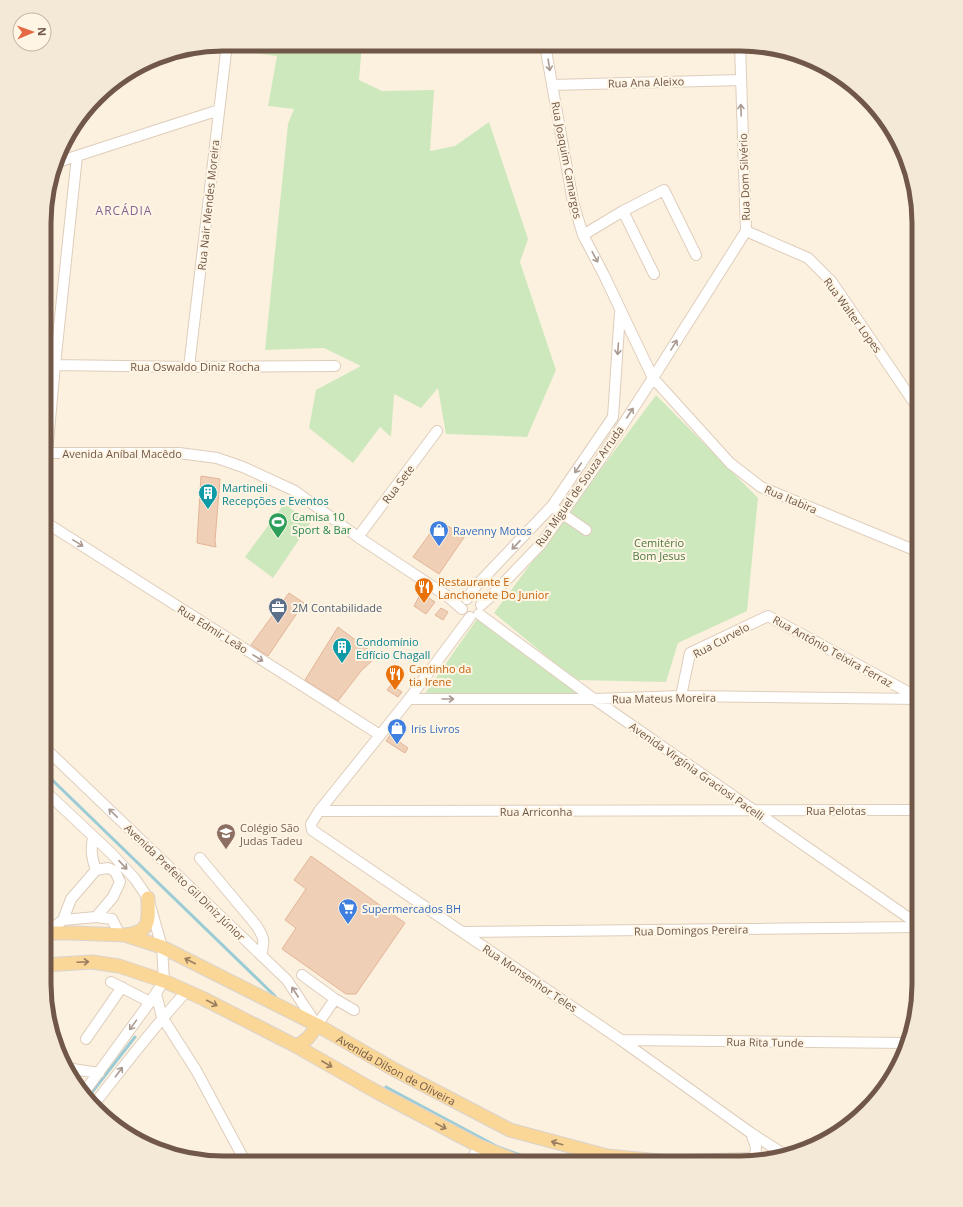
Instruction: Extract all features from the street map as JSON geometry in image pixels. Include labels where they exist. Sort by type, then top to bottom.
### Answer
[{"type":"main road","points":[[123,935],[138,934],[144,929],[148,921],[148,898]]},
{"type":"main road","name":"Avenida Dilson de Oliveira","points":[[51,931],[123,935],[162,947],[317,1025],[395,1070],[510,1130],[607,1156]]},
{"type":"main road","points":[[51,965],[92,962],[119,966],[164,981],[296,1046],[375,1091],[479,1146],[504,1156]]},
{"type":"main road","points":[[296,1046],[304,1042],[311,1035],[317,1025]]},
{"type":"street","name":"Rua Nair Mendes Moreira","points":[[189,367],[226,51]]},
{"type":"street","name":"Rua Joaquim Camargos","points":[[546,51],[573,202],[620,310],[653,378]]},
{"type":"street","name":"Rua Dom Silvério","points":[[653,378],[746,231],[740,51]]},
{"type":"street","name":"Rua Ana Aleixo","points":[[552,85],[740,80]]},
{"type":"street","points":[[63,161],[218,110]]},
{"type":"street","points":[[51,404],[78,156]]},
{"type":"street","points":[[587,232],[664,190],[696,255]]},
{"type":"street","points":[[623,211],[654,274]]},
{"type":"street","name":"Rua Walter Lopes","points":[[746,231],[808,258],[832,282],[912,400]]},
{"type":"street","name":"Rua Miguel de Souza Arruda","points":[[465,603],[475,587],[552,506],[613,417],[620,310]]},
{"type":"street","name":"Rua Oswaldo Diniz Rocha","points":[[55,365],[189,367],[335,366]]},
{"type":"street","name":"Rua Miguel de Souza Arruda","points":[[311,824],[319,811],[477,612],[541,544],[600,460],[653,378]]},
{"type":"street","name":"Rua Itabira","points":[[653,378],[730,463],[761,487],[912,549]]},
{"type":"street","name":"Rua Sete","points":[[358,537],[437,431]]},
{"type":"street","name":"Avenida Aníbal Macêdo","points":[[51,453],[179,453],[217,458],[243,467],[295,492],[358,537],[447,596],[465,603],[466,616],[477,612]]},
{"type":"street","points":[[552,506],[561,514],[586,530]]},
{"type":"street","name":"Rua Edmir Leão","points":[[51,526],[380,735]]},
{"type":"street","points":[[465,603],[472,598],[477,600],[477,612]]},
{"type":"street","name":"Avenida Virgínia Graciosi Pacelli","points":[[477,612],[594,699],[912,921]]},
{"type":"street","name":"Rua Curvelo","points":[[681,696],[690,653],[768,616]]},
{"type":"street","name":"Rua Antônio Teixira Ferraz","points":[[768,616],[912,694]]},
{"type":"street","name":"Rua Mateus Moreira","points":[[409,699],[594,699],[681,696],[912,698]]},
{"type":"street","name":"Avenida Prefeito Gil Diniz Júnior","points":[[51,754],[287,980],[317,1025]]},
{"type":"street","points":[[51,797],[93,836],[135,879],[148,898],[162,947],[164,981],[87,1089]]},
{"type":"street","name":"Rua Pelotas","points":[[753,810],[912,810]]},
{"type":"street","name":"Rua Arriconha","points":[[319,811],[753,810]]},
{"type":"street","name":"Rua Monsenhor Teles","points":[[311,824],[312,830],[621,1040],[751,1133],[779,1151]]},
{"type":"street","points":[[93,836],[91,850],[92,861],[96,870]]},
{"type":"street","points":[[200,858],[263,935],[264,945],[261,955]]},
{"type":"street","points":[[63,920],[71,899],[96,870],[108,868],[115,871],[120,882],[113,897],[96,917]]},
{"type":"street","points":[[51,929],[63,920],[96,917],[112,919],[123,935]]},
{"type":"street","name":"Rua Domingos Pereira","points":[[463,932],[912,926]]},
{"type":"street","points":[[302,974],[334,999],[354,1010]]},
{"type":"street","points":[[112,982],[153,998],[162,1017],[196,1070],[242,1156]]},
{"type":"street","points":[[86,1039],[122,987]]},
{"type":"street","points":[[96,1100],[162,1017],[187,991]]},
{"type":"street","points":[[317,1025],[334,999]]},
{"type":"street","name":"Rua Rita Tunde","points":[[621,1040],[902,1043]]},
{"type":"street","points":[[74,1069],[99,1073]]},
{"type":"street","points":[[751,1133],[758,1155]]},
{"type":"street","points":[[474,1156],[479,1146]]},
{"type":"green space","points":[[238,51],[361,51],[359,80],[382,91],[434,90],[430,151],[455,146],[489,122],[528,239],[520,262],[556,370],[527,437],[446,434],[438,388],[421,408],[394,394],[391,437],[380,427],[353,463],[309,428],[316,390],[361,366],[324,348],[265,350],[288,124],[294,109],[268,106],[277,56]]},
{"type":"green space","name":"Cemitério Bom Jesus","points":[[656,395],[758,498],[747,611],[678,643],[666,682],[575,680],[494,613]]},
{"type":"green space","name":"Camisa 10 Sport & Bar","points":[[284,504],[311,522],[273,578],[245,557]]},
{"type":"green space","points":[[477,619],[583,695],[424,695]]},
{"type":"building","name":"Martineli Recepções e Eventos","points":[[201,476],[220,479],[215,541],[216,547],[197,543]]},
{"type":"building","name":"Ravenny Motos","points":[[439,521],[465,536],[439,574],[413,557]]},
{"type":"building","name":"2M Contabilidade","points":[[289,593],[304,603],[268,656],[251,645]]},
{"type":"building","name":"Restaurante E Lanchonete Do Junior","points":[[421,593],[435,602],[426,614],[414,606]]},
{"type":"building","points":[[441,608],[448,612],[443,620],[435,615]]},
{"type":"building","name":"Condomínio Edfício Chagall","points":[[338,627],[377,656],[361,671],[338,701],[305,680]]},
{"type":"building","name":"Cantinho da tia Irene","points":[[391,685],[402,692],[398,697],[387,690]]},
{"type":"building","name":"Iris Livros","points":[[390,735],[408,748],[405,753],[386,741]]},
{"type":"building","name":"Supermercados BH","points":[[311,856],[405,923],[356,994],[346,994],[282,949],[296,928],[285,920],[306,889],[294,880]]},
{"type":"waterway","points":[[51,779],[275,996]]},
{"type":"waterway","points":[[91,1094],[135,1037]]},
{"type":"waterway","points":[[386,1087],[498,1147],[523,1156]]},
{"type":"place","name":"Martineli Recepções e Eventos","points":[[208,510]]},
{"type":"place","name":"Camisa 10 Sport & Bar","points":[[278,539]]},
{"type":"place","name":"Ravenny Motos","points":[[439,547]]},
{"type":"place","name":"Restaurante E Lanchonete Do Junior","points":[[424,604]]},
{"type":"place","name":"2M Contabilidade","points":[[278,624]]},
{"type":"place","name":"Condomínio Edfício Chagall","points":[[342,664]]},
{"type":"place","name":"Cantinho da tia Irene","points":[[395,691]]},
{"type":"place","name":"Iris Livros","points":[[397,745]]},
{"type":"place","name":"Colégio São Judas Tadeu","points":[[226,850]]},
{"type":"place","name":"Supermercados BH","points":[[348,925]]},
{"type":"district","name":"ARCÁDIA","points":[[124,210]]}]
